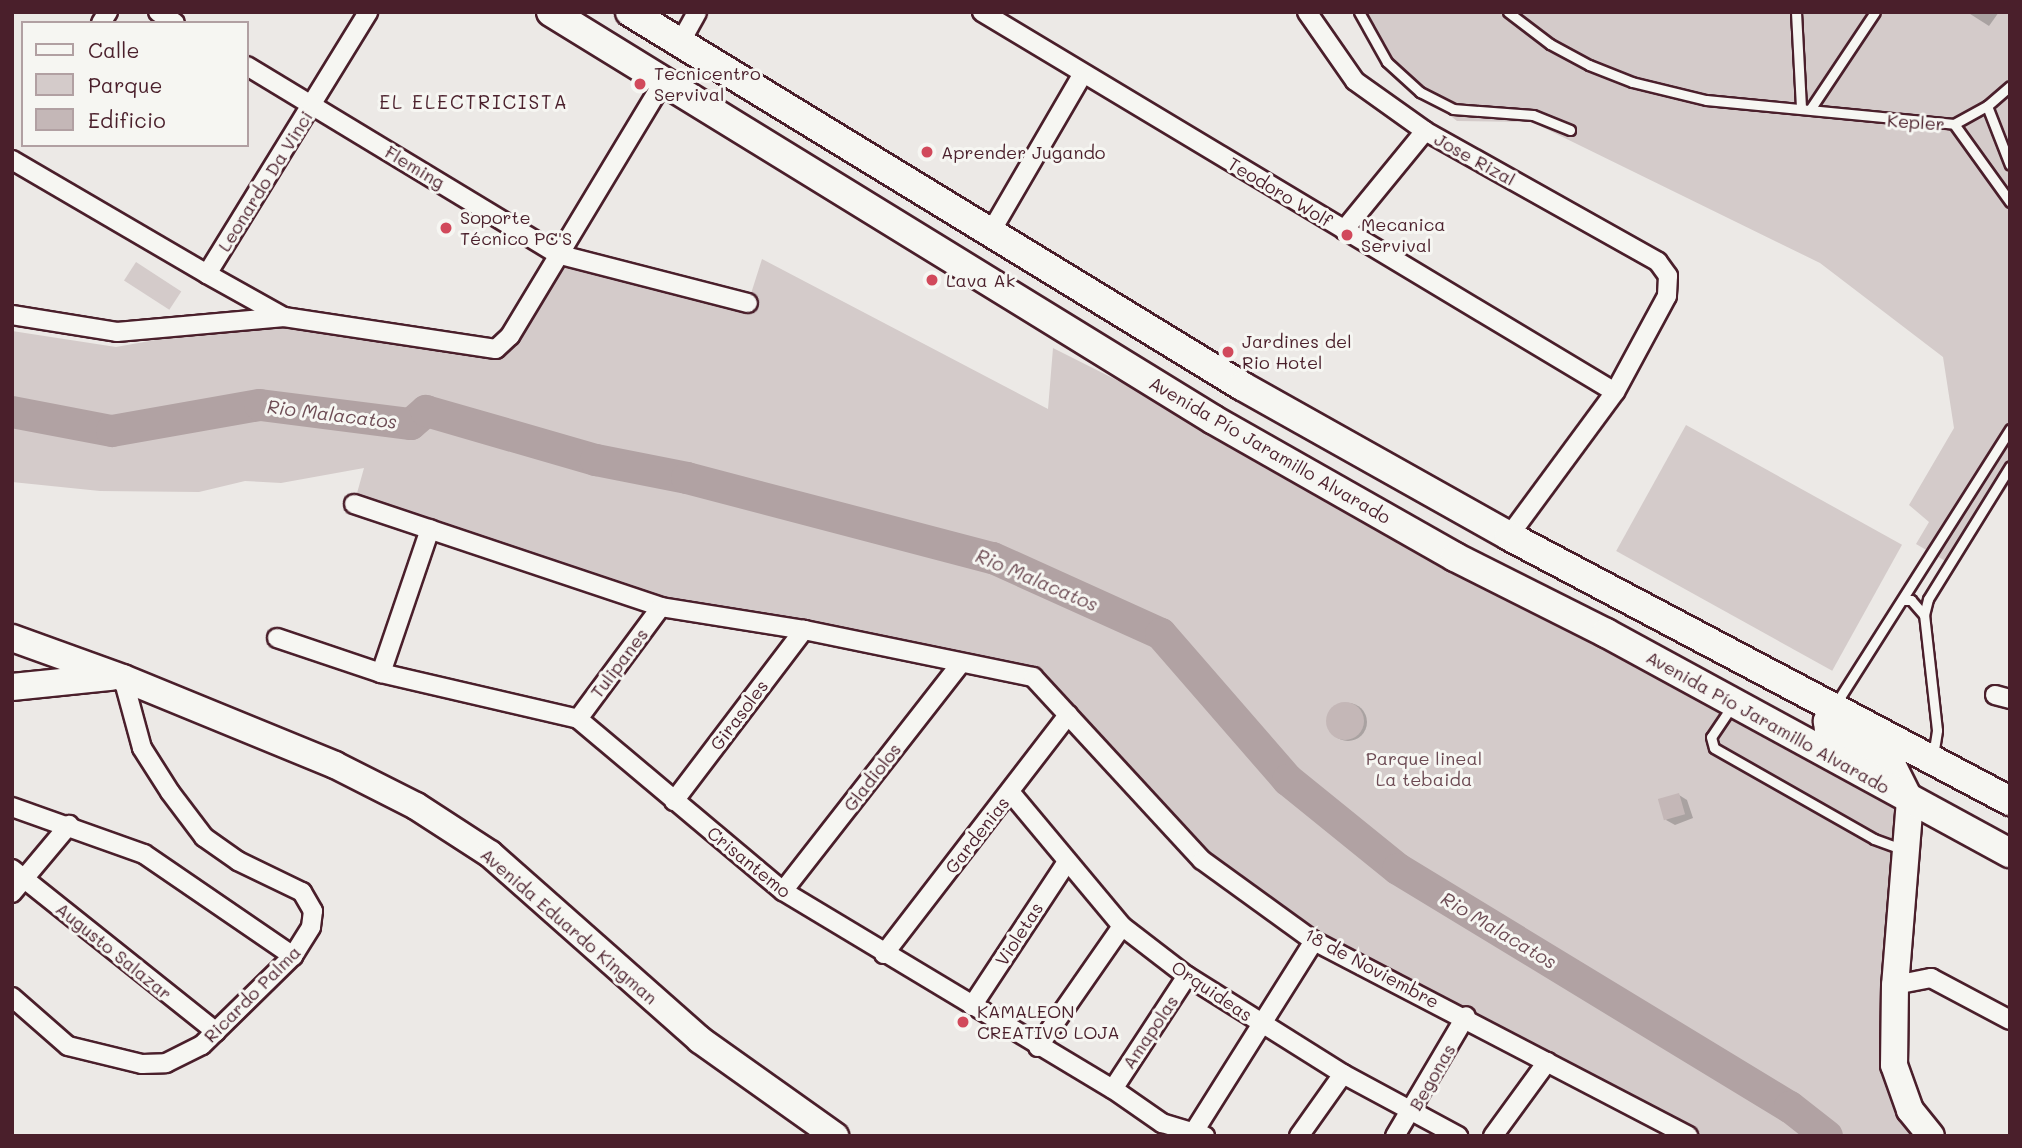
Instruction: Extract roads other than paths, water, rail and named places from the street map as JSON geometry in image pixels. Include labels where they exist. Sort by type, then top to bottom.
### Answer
[{"type":"main road","name":"Avenida Pío Jaramillo Alvarado","points":[[551,12],[1214,420],[1455,557],[1735,702],[2010,853]]},
{"type":"main road","points":[[630,12],[989,235],[1242,386],[1508,536],[2010,801]]},
{"type":"main road","name":"Avenida Eduardo Kingman","points":[[12,638],[120,677],[335,765],[439,821],[490,854],[699,1040],[806,1125],[835,1136]]},
{"type":"main road","points":[[12,687],[120,677]]},
{"type":"main road","points":[[1834,707],[1827,721],[1828,730],[1891,762],[1910,800],[1895,985],[1897,1076],[1910,1110],[1931,1136]]},
{"type":"street","name":"Leonardo Da Vinci","points":[[207,274],[368,12]]},
{"type":"street","points":[[680,43],[697,12]]},
{"type":"street","name":"Teodoro Wolf","points":[[982,12],[1082,75],[1615,392]]},
{"type":"street","name":"Jose Rizal","points":[[1307,12],[1355,81],[1425,131],[1658,262],[1668,276],[1667,296],[1615,392]]},
{"type":"street","name":"Fleming","points":[[248,67],[557,254],[748,303]]},
{"type":"street","points":[[989,235],[1082,75]]},
{"type":"street","points":[[12,315],[117,332],[284,317],[496,349],[510,337],[557,254],[663,82]]},
{"type":"street","points":[[1344,230],[1425,131]]},
{"type":"street","points":[[12,160],[284,317]]},
{"type":"street","points":[[1508,536],[1615,392]]},
{"type":"street","name":"18 de Noviembre","points":[[354,504],[661,607],[804,630],[1032,677],[1202,860],[1314,941],[1466,1016],[1688,1136]]},
{"type":"street","points":[[381,673],[430,529]]},
{"type":"street","name":"Tulipanes","points":[[578,719],[661,607]]},
{"type":"street","name":"Girasoles","points":[[674,801],[804,630]]},
{"type":"street","name":"Crisantemo","points":[[277,638],[381,673],[578,719],[783,891],[1038,1047],[1112,1088],[1167,1130],[1200,1133]]},
{"type":"street","name":"Gladiolos","points":[[783,891],[961,663]]},
{"type":"street","name":"Ricardo Palma","points":[[12,997],[68,1046],[142,1064],[166,1063],[202,1045],[293,956],[312,928],[313,911],[302,892],[238,862],[204,837],[142,748],[120,677]]},
{"type":"street","name":"Gardenias","points":[[884,954],[1068,715]]},
{"type":"street","name":"Orquideas","points":[[1010,792],[1122,926],[1187,976],[1343,1074],[1458,1136]]},
{"type":"street","points":[[12,807],[69,825],[144,855],[293,956]]},
{"type":"street","points":[[16,880],[69,825]]},
{"type":"street","name":"Violetas","points":[[972,1006],[1067,862]]},
{"type":"street","name":"Augusto Salazar","points":[[16,880],[216,1032]]},
{"type":"street","points":[[1038,1047],[1122,926]]},
{"type":"street","points":[[1200,1133],[1261,1024],[1314,941]]},
{"type":"street","name":"Amapolas","points":[[1112,1088],[1187,976]]},
{"type":"street","points":[[1895,985],[1931,978],[2010,1020]]},
{"type":"street","name":"Begonas","points":[[1395,1136],[1413,1110],[1466,1016]]},
{"type":"street","points":[[1493,1136],[1547,1062]]},
{"type":"street","points":[[1299,1136],[1343,1074]]},
{"type":"lane","points":[[1359,12],[1387,62],[1420,92],[1453,109],[1533,115],[1570,130]]},
{"type":"lane","name":"Kepler","points":[[1508,12],[1550,44],[1632,82],[1706,100],[1806,108],[1899,122],[1954,124],[1987,106],[2010,86]]},
{"type":"lane","points":[[1796,12],[1806,108]]},
{"type":"lane","points":[[1806,108],[1875,12]]},
{"type":"lane","points":[[1987,106],[2010,165]]},
{"type":"lane","points":[[1954,124],[1990,168],[2010,202]]},
{"type":"lane","points":[[1834,707],[2010,429]]},
{"type":"lane","points":[[1933,758],[1937,730],[1924,615],[1937,582],[2010,466]]},
{"type":"lane","points":[[1903,600],[1911,600],[1924,615]]},
{"type":"lane","points":[[1735,702],[1711,737],[1714,748],[1874,839],[1906,850]]},
{"type":"waterway","name":"Rio Malacatos","points":[[12,412],[112,431],[260,405],[411,424],[426,411],[596,460],[687,478],[993,558],[1161,634],[1288,780],[1398,869],[1790,1107],[1827,1136]]},
{"type":"place","name":"Tecnicentro Servival","points":[[640,84]]},
{"type":"place","name":"Aprender Jugando","points":[[927,152]]},
{"type":"place","name":"Soporte Técnico PC'S","points":[[446,228]]},
{"type":"place","name":"Mecanica Servival","points":[[1347,235]]},
{"type":"place","name":"Lava Ak","points":[[932,280]]},
{"type":"place","name":"Jardines del Rio Hotel","points":[[1228,352]]},
{"type":"place","name":"KAMALEON CREATIVO LOJA","points":[[963,1022]]},
{"type":"district","name":"EL ELECTRICISTA","points":[[474,102]]},
{"type":"park label","name":"Parque lineal La tebaida","points":[[1424,769]]}]
